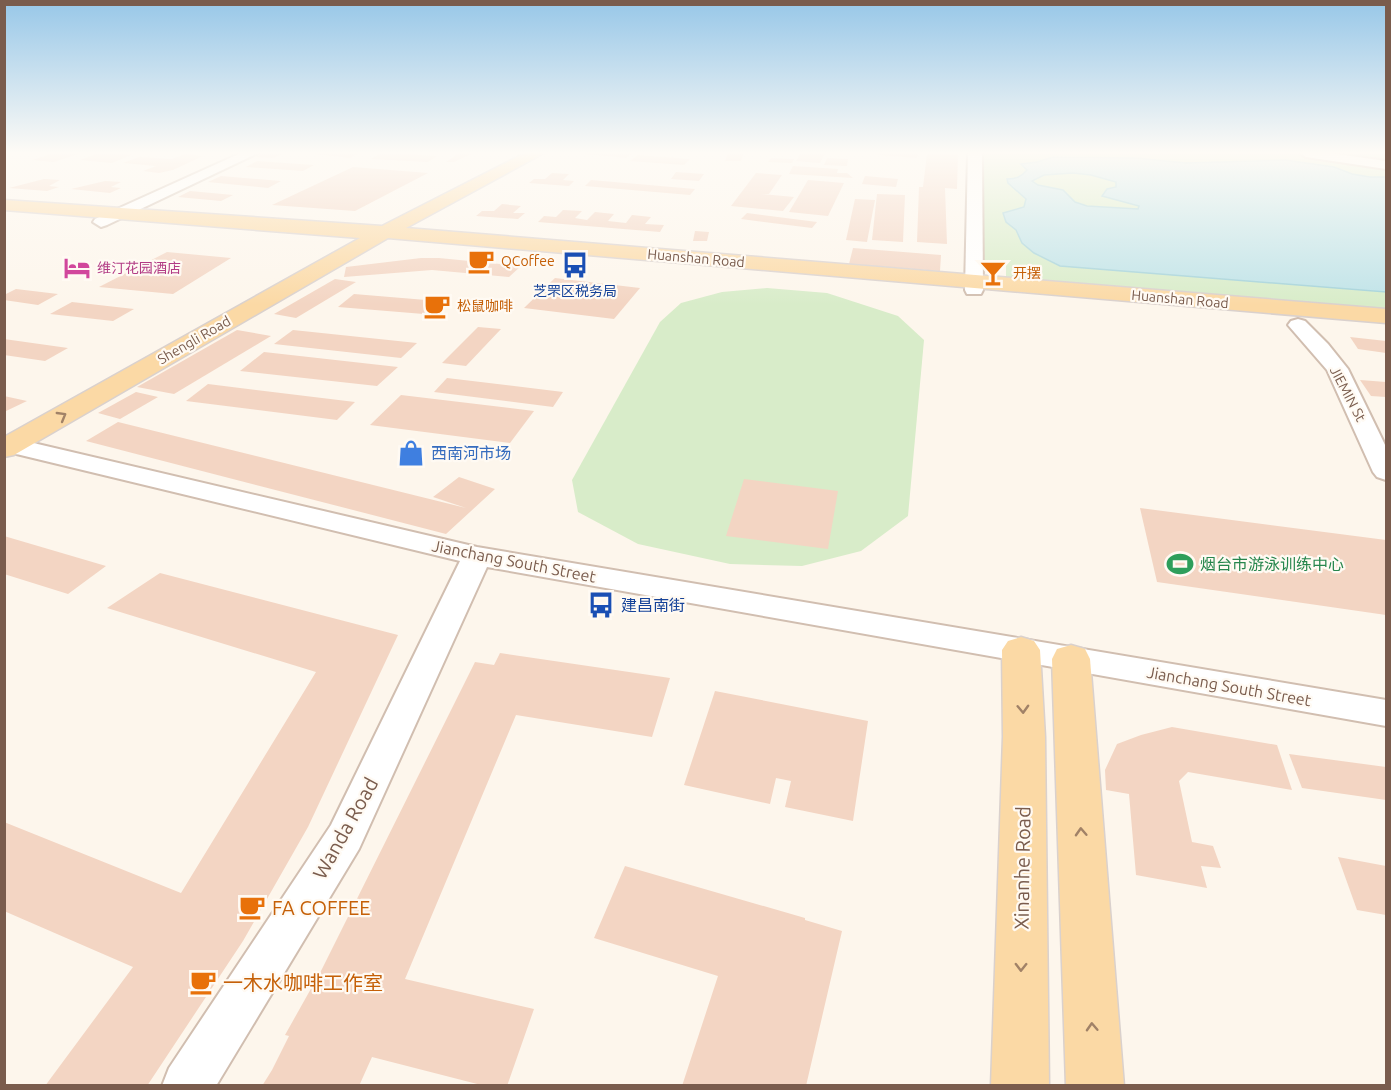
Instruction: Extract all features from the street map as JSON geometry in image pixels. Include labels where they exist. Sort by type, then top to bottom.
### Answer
[{"type":"main road","points":[[373,242],[433,204]]},
{"type":"main road","points":[[373,242],[443,204]]},
{"type":"main road","name":"Huanshan Road","points":[[4,205],[226,231],[515,252],[656,259]]},
{"type":"main road","name":"Huanshan Road","points":[[4,214],[103,217],[373,242],[656,259],[698,265],[1386,316]]},
{"type":"main road","points":[[226,231],[290,241],[295,265]]},
{"type":"main road","points":[[373,242],[515,252]]},
{"type":"main road","name":"Shengli Road","points":[[6,442],[295,265],[373,242]]},
{"type":"main road","name":"Huanshan Road","points":[[974,286],[1386,324]]},
{"type":"main road","name":"Xinanhe Road","points":[[1020,1086],[1024,737],[1021,650]]},
{"type":"main road","points":[[1071,659],[1095,1086]]},
{"type":"street","points":[[103,217],[130,204]]},
{"type":"street","points":[[103,217],[133,204]]},
{"type":"street","points":[[974,286],[975,204]]},
{"type":"street","name":"JIEMIN St","points":[[1298,325],[1321,348],[1337,369],[1386,472]]},
{"type":"street","name":"Jianchang South Street","points":[[6,442],[477,556],[1386,712]]},
{"type":"street","name":"Wanda Road","points":[[187,1086],[345,837],[477,556]]},
{"type":"green space","points":[[983,204],[1386,204],[1386,311],[1006,280],[1006,262],[982,260]]},
{"type":"green space","points":[[767,288],[827,293],[898,316],[924,340],[908,516],[861,551],[802,566],[730,564],[638,544],[578,512],[572,480],[660,322],[681,303],[722,292]]},
{"type":"water","points":[[1025,204],[1081,204],[1138,209],[1139,206],[1131,204],[1386,204],[1386,292],[1060,266],[1034,253],[1022,243],[1016,230],[1006,222],[1003,213],[1024,207]]},
{"type":"building","points":[[274,204],[369,204],[355,211],[272,205]]},
{"type":"building","points":[[502,204],[521,206],[513,213],[525,213],[518,219],[476,216],[482,211],[494,211]]},
{"type":"building","points":[[733,204],[789,204],[783,211],[731,206]]},
{"type":"building","points":[[794,204],[834,204],[828,216],[789,212]]},
{"type":"building","points":[[854,204],[874,204],[867,242],[846,240]]},
{"type":"building","points":[[876,204],[905,204],[903,242],[872,240]]},
{"type":"building","points":[[918,204],[946,204],[947,244],[917,242]]},
{"type":"building","points":[[563,210],[582,211],[575,218],[587,220],[595,212],[614,214],[608,221],[626,223],[632,215],[651,217],[645,224],[664,225],[660,232],[538,222],[544,216],[556,217]]},
{"type":"building","points":[[747,213],[817,222],[812,228],[741,219]]},
{"type":"building","points":[[695,231],[709,232],[707,241],[693,241]]},
{"type":"building","points":[[853,248],[941,255],[940,271],[849,264]]},
{"type":"building","points":[[167,252],[231,258],[173,294],[99,287]]},
{"type":"building","points":[[421,258],[521,266],[509,277],[432,270],[344,277],[346,267]]},
{"type":"building","points":[[985,263],[998,264],[998,273],[986,272]]},
{"type":"building","points":[[555,278],[640,288],[614,319],[524,308]]},
{"type":"building","points":[[335,279],[356,282],[296,318],[274,314]]},
{"type":"building","points":[[16,289],[58,294],[38,305],[4,300],[4,295]]},
{"type":"building","points":[[354,294],[450,302],[436,315],[338,307]]},
{"type":"building","points":[[72,302],[134,309],[113,321],[50,314]]},
{"type":"building","points":[[478,327],[501,329],[466,366],[442,363]]},
{"type":"building","points":[[237,330],[271,336],[174,394],[137,387]]},
{"type":"building","points":[[293,330],[417,343],[401,358],[274,344]]},
{"type":"building","points":[[1350,337],[1386,341],[1386,353],[1358,349]]},
{"type":"building","points":[[4,339],[68,348],[45,361],[4,355]]},
{"type":"building","points":[[264,352],[398,367],[377,386],[240,371]]},
{"type":"building","points":[[447,378],[563,392],[553,407],[434,392]]},
{"type":"building","points":[[1360,380],[1386,382],[1386,397],[1371,396]]},
{"type":"building","points":[[208,384],[355,402],[337,420],[186,401]]},
{"type":"building","points":[[136,392],[158,397],[120,419],[98,413]]},
{"type":"building","points":[[401,395],[534,411],[510,443],[370,425]]},
{"type":"building","points":[[4,396],[27,401],[4,412]]},
{"type":"building","points":[[118,422],[466,508],[433,497],[459,477],[495,489],[446,534],[86,441]]},
{"type":"building","points":[[744,479],[838,491],[828,549],[726,536]]},
{"type":"building","points":[[1140,508],[1386,540],[1386,615],[1157,582]]},
{"type":"building","points":[[4,536],[106,566],[68,594],[4,574]]},
{"type":"building","points":[[160,573],[398,635],[308,827],[243,941],[147,1086],[45,1086],[133,967],[4,911],[4,822],[181,893],[316,672],[107,608]]},
{"type":"building","points":[[500,653],[670,678],[652,737],[516,715],[405,979],[534,1009],[507,1086],[485,1086],[372,1057],[359,1086],[262,1086],[289,1036],[285,1035],[322,969],[475,662],[494,665]]},
{"type":"building","points":[[715,691],[868,721],[853,821],[785,807],[791,781],[776,778],[770,804],[684,785]]},
{"type":"building","points":[[1172,727],[1277,745],[1292,790],[1188,772],[1179,781],[1192,842],[1213,846],[1221,868],[1201,866],[1207,888],[1136,875],[1129,794],[1106,790],[1105,770],[1117,744]]},
{"type":"building","points":[[1289,754],[1386,767],[1386,800],[1302,788]]},
{"type":"building","points":[[1338,857],[1386,866],[1386,915],[1357,910]]},
{"type":"building","points":[[625,866],[805,918],[805,920],[842,931],[806,1086],[682,1086],[718,976],[594,938]]},
{"type":"place","name":"QCoffee","points":[[481,261]]},
{"type":"place","name":"芝罘区税务局","points":[[575,265]]},
{"type":"place","name":"维汀花园酒店","points":[[77,268]]},
{"type":"place","name":"开摆","points":[[993,273]]},
{"type":"place","name":"松鼠咖啡","points":[[437,306]]},
{"type":"place","name":"西南河市场","points":[[411,453]]},
{"type":"place","name":"烟台市游泳训练中心","points":[[1180,564]]},
{"type":"place","name":"建昌南街","points":[[601,605]]},
{"type":"place","name":"FA COFFEE","points":[[252,907]]},
{"type":"place","name":"一木水咖啡工作室","points":[[203,982]]}]
